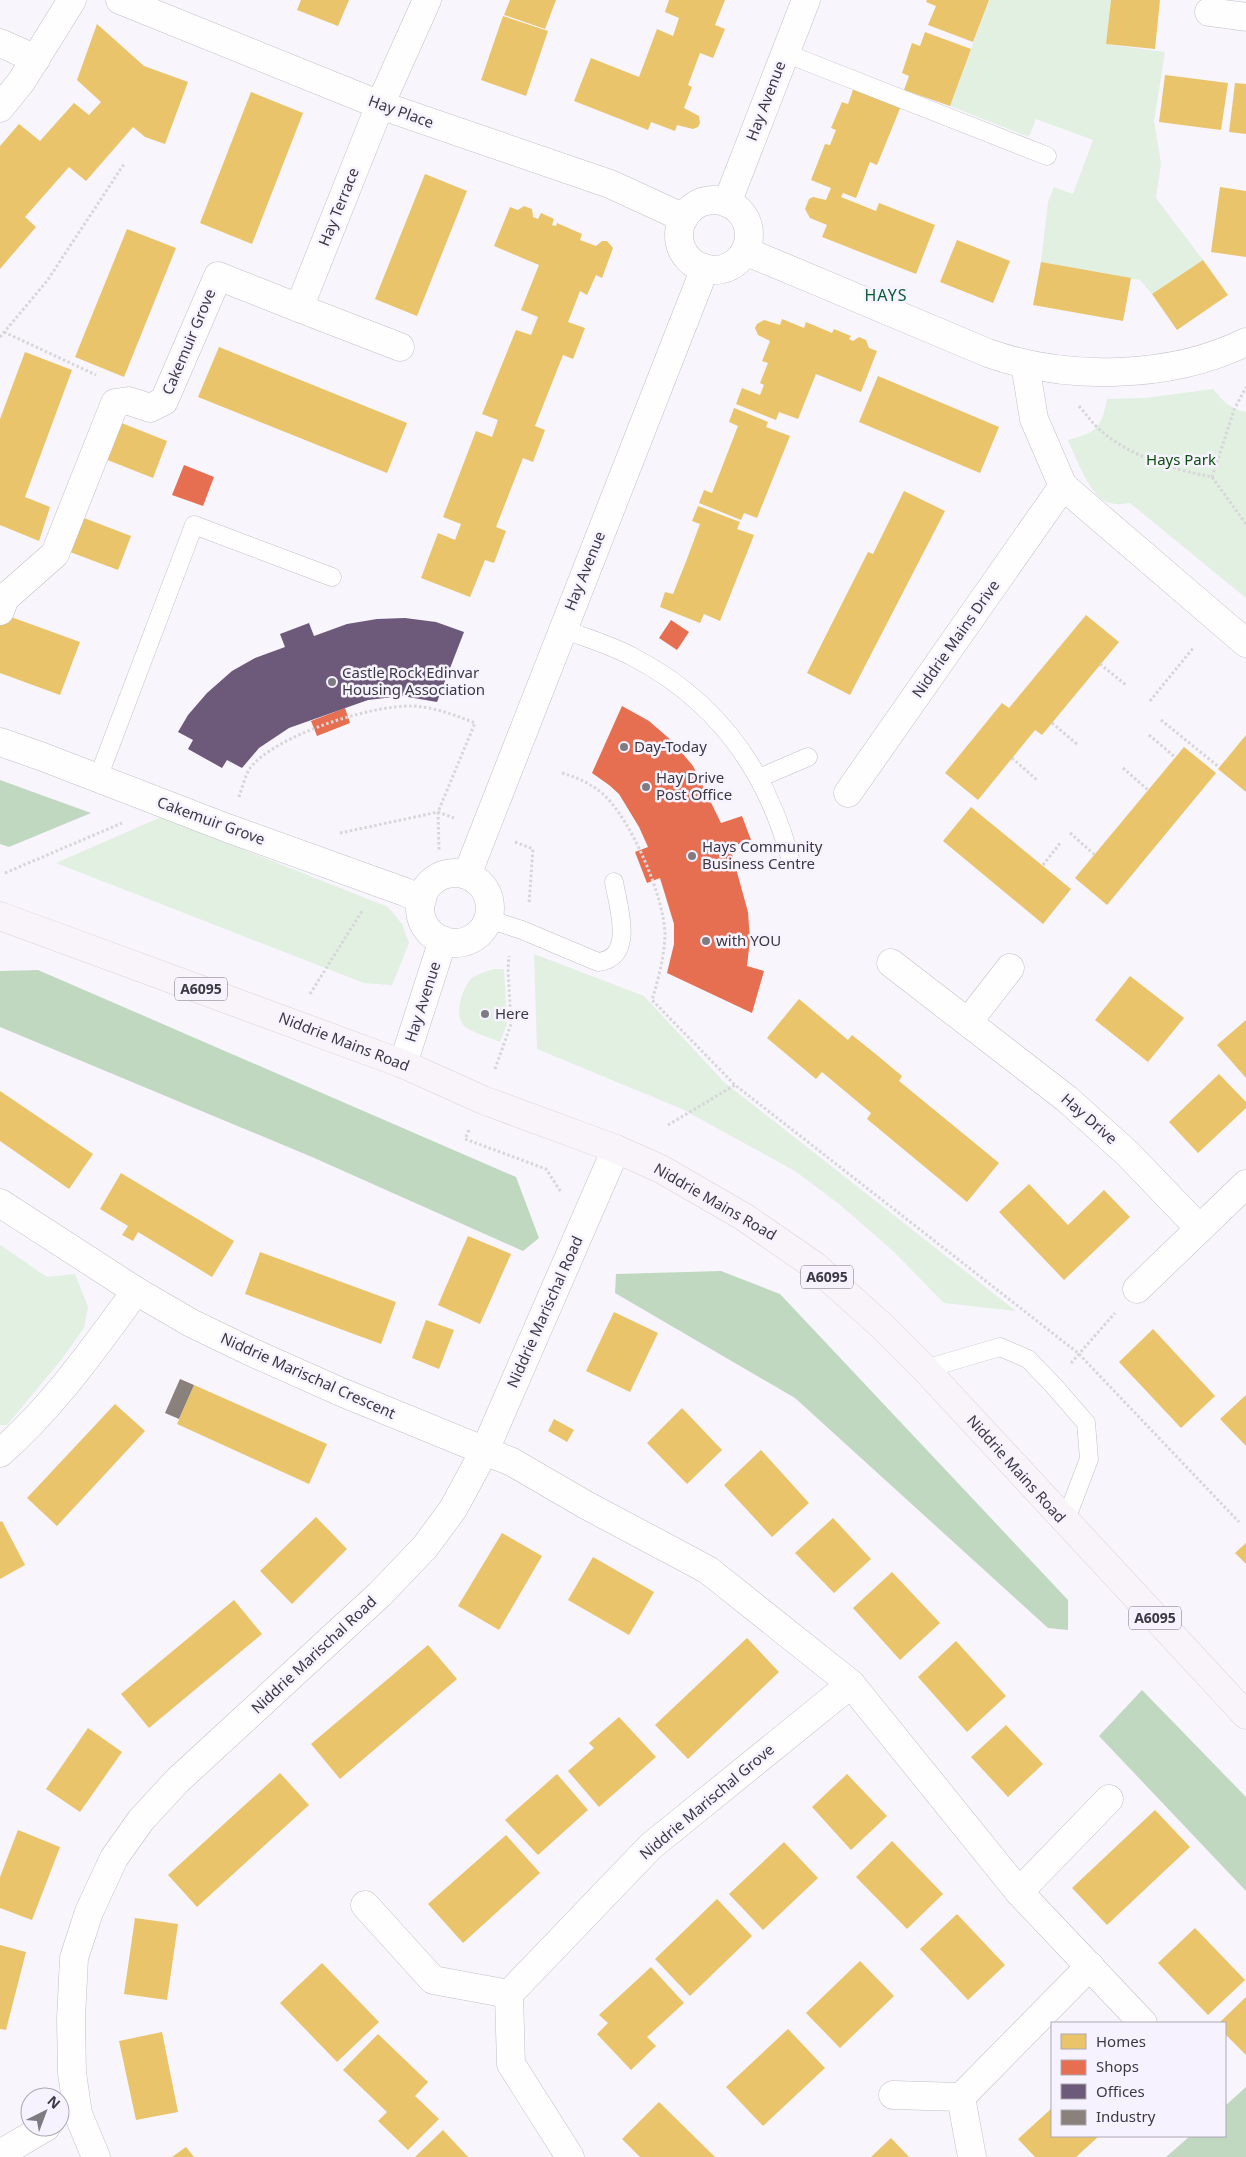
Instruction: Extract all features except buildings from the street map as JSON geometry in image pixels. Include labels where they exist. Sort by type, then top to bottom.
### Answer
[{"type":"main road","name":"Niddrie Mains Road","points":[[0,916],[403,1064],[483,1100],[616,1149],[692,1185],[786,1244],[843,1290],[925,1369],[1246,1715]]},
{"type":"street","points":[[0,108],[21,82],[72,0]]},
{"type":"street","name":"Hay Place","points":[[120,0],[380,105],[610,184],[684,218]]},
{"type":"street","name":"Hay Terrace","points":[[299,308],[380,105],[426,0]]},
{"type":"street","name":"Hay Avenue","points":[[727,203],[806,0]]},
{"type":"street","points":[[1209,12],[1246,17]]},
{"type":"street","points":[[0,43],[36,59]]},
{"type":"street","points":[[718,200],[727,203],[742,214],[747,223],[748,242],[745,251],[738,260],[728,267],[717,270],[695,264],[682,249],[680,238],[684,218],[698,204],[718,200]]},
{"type":"street","points":[[745,251],[988,353],[1036,366],[1086,371],[1170,367],[1209,358],[1246,342]]},
{"type":"street","name":"Hay Avenue","points":[[467,875],[486,831],[705,268]]},
{"type":"street","name":"Cakemuir Grove","points":[[115,403],[129,401],[150,408],[164,401],[218,276],[299,308]]},
{"type":"street","points":[[299,308],[400,347]]},
{"type":"street","points":[[1036,366],[1034,419],[1063,486],[1246,643]]},
{"type":"street","points":[[0,611],[4,598],[55,554],[115,403]]},
{"type":"street","name":"Niddrie Mains Drive","points":[[848,793],[1063,486]]},
{"type":"street","name":"Cakemuir Grove","points":[[0,742],[227,828],[317,859],[422,900]]},
{"type":"street","points":[[458,873],[467,875],[484,888],[490,903],[488,919],[483,929],[475,936],[465,941],[443,940],[434,935],[423,920],[422,900],[431,883],[439,877],[458,873]]},
{"type":"street","name":"Hay Avenue","points":[[403,1064],[443,940]]},
{"type":"street","name":"Hay Drive","points":[[891,962],[1042,1079],[1098,1126],[1128,1154],[1199,1228]]},
{"type":"street","points":[[968,1022],[1010,968]]},
{"type":"street","name":"Niddrie Marischal Road","points":[[70,2102],[74,1958],[89,1912],[114,1858],[141,1820],[178,1780],[380,1594],[425,1547],[453,1509],[485,1450],[616,1149]]},
{"type":"street","points":[[1137,1289],[1246,1184]]},
{"type":"street","name":"Niddrie Marischal Crescent","points":[[0,1203],[136,1292],[191,1323],[249,1352],[341,1392],[485,1450]]},
{"type":"street","points":[[0,1454],[16,1440],[95,1348],[136,1292]]},
{"type":"street","points":[[485,1450],[512,1462],[586,1505],[708,1570],[851,1684],[1019,1892],[1142,2022]]},
{"type":"street","name":"Niddrie Marischal Grove","points":[[509,1994],[651,1846],[851,1684]]},
{"type":"street","points":[[1019,1892],[1109,1799]]},
{"type":"street","points":[[365,1905],[433,1980],[509,1994],[511,2064],[570,2157]]},
{"type":"street","points":[[894,2095],[962,2097],[1090,1966]]},
{"type":"street","points":[[962,2097],[972,2157]]},
{"type":"street","name":"Niddrie Marischal Road","points":[[70,2118],[96,2157]]},
{"type":"street","points":[[0,2154],[29,2137]]},
{"type":"lane","points":[[785,53],[1047,156]]},
{"type":"lane","points":[[98,778],[194,525],[332,577]]},
{"type":"lane","points":[[563,629],[633,657],[680,686],[704,706],[725,729],[759,778],[772,802],[783,831],[790,858]]},
{"type":"lane","points":[[759,778],[808,757]]},
{"type":"lane","points":[[488,919],[522,930],[598,962],[604,962],[615,954],[623,932],[614,882]]},
{"type":"lane","points":[[925,1369],[1000,1347],[1028,1359],[1054,1386],[1086,1424],[1089,1459],[1065,1522]]},
{"type":"path","points":[[0,337],[47,281],[124,164]]},
{"type":"path","points":[[4,332],[77,365],[106,381],[115,403]]},
{"type":"path","points":[[1036,366],[1097,427],[1119,443],[1161,464],[1212,477],[1246,524]]},
{"type":"path","points":[[1212,477],[1234,410],[1246,387]]},
{"type":"path","points":[[1150,702],[1194,647]]},
{"type":"path","points":[[1100,664],[1126,685]]},
{"type":"path","points":[[227,828],[249,770],[267,752],[295,736],[391,706],[414,706],[447,712],[475,723],[438,812],[439,877]]},
{"type":"path","points":[[1161,720],[1219,768]]},
{"type":"path","points":[[1052,723],[1078,745]]},
{"type":"path","points":[[1149,735],[1175,757]]},
{"type":"path","points":[[1012,758],[1037,780]]},
{"type":"path","points":[[1123,768],[1148,790]]},
{"type":"path","points":[[562,773],[586,781],[603,794],[619,811],[639,849],[652,881],[661,909],[665,937],[658,980],[652,1000],[735,1085],[1078,1353],[1239,1522]]},
{"type":"path","points":[[5,873],[166,804]]},
{"type":"path","points":[[317,859],[329,835],[438,812],[533,849],[529,908],[522,930],[510,950],[508,968],[511,1024],[483,1100],[465,1139],[546,1169],[565,1199],[589,1212]]},
{"type":"path","points":[[1070,833],[1095,855]]},
{"type":"path","points":[[1043,865],[1061,842]]},
{"type":"path","points":[[293,1023],[380,883]]},
{"type":"path","points":[[668,1125],[735,1085]]},
{"type":"path","points":[[1054,1386],[1078,1353],[1137,1289]]},
{"type":"green space","points":[[989,0],[1111,0],[1106,44],[1165,52],[1154,121],[1161,163],[1156,198],[1203,260],[1152,294],[1140,280],[1041,262],[1048,202],[1054,187],[1073,194],[1093,140],[1036,119],[1029,137],[950,106]]},
{"type":"green space","name":"Hays Park","points":[[1213,389],[1227,404],[1246,412],[1246,598],[1130,503],[1113,504],[1101,498],[1089,484],[1068,440],[1096,428],[1100,423],[1107,399],[1146,398]]},
{"type":"green space","points":[[0,780],[91,813],[9,847],[0,844]]},
{"type":"green space","points":[[161,817],[388,907],[402,924],[409,943],[392,985],[364,983],[56,863]]},
{"type":"green space","points":[[534,954],[644,996],[724,1082],[1016,1311],[944,1303],[893,1251],[839,1204],[795,1171],[682,1109],[537,1049]]},
{"type":"green space","points":[[494,969],[504,969],[507,1024],[500,1042],[467,1028],[459,1016],[461,997],[469,981],[477,975]]},
{"type":"green space","points":[[38,970],[516,1177],[539,1238],[523,1251],[312,1157],[0,1027],[0,971]]},
{"type":"green space","points":[[0,1245],[47,1277],[75,1274],[88,1307],[84,1328],[61,1360],[7,1425],[0,1425]]},
{"type":"green space","points":[[721,1271],[780,1294],[1068,1600],[1068,1630],[1048,1628],[795,1398],[615,1293],[616,1274]]},
{"type":"green space","points":[[1142,1690],[1246,1797],[1246,1891],[1099,1736]]},
{"type":"green space","points":[[1246,2087],[1246,2157],[1166,2157],[1189,2137],[1226,2137],[1226,2105]]},
{"type":"place","name":"Castle Rock Edinvar Housing Association","points":[[332,682]]},
{"type":"place","name":"Day-Today","points":[[624,747]]},
{"type":"place","name":"Hay Drive Post Office","points":[[646,787]]},
{"type":"place","name":"Hays Community Business Centre","points":[[692,856]]},
{"type":"place","name":"with YOU","points":[[706,941]]},
{"type":"place","name":"Here","points":[[485,1014]]},
{"type":"district","name":"HAYS","points":[[886,295]]}]
